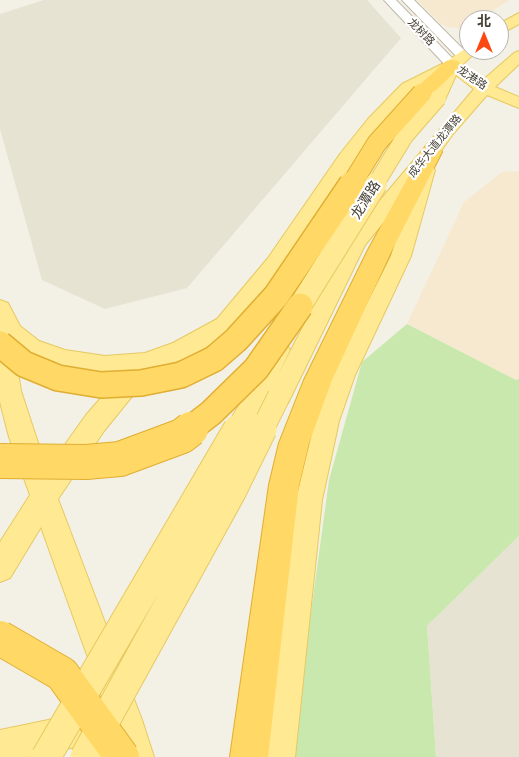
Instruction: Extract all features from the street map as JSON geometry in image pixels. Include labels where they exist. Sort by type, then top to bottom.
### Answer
[{"type":"highway","points":[[0,344],[24,364],[49,375],[102,385],[141,383],[181,375],[214,359],[236,340],[276,296],[332,215],[378,143],[430,95],[479,65]]},
{"type":"highway","points":[[249,757],[284,485],[294,443],[369,246],[432,152]]},
{"type":"highway","points":[[0,461],[86,462],[120,458],[182,436],[211,413],[256,369],[300,306]]},
{"type":"highway","points":[[0,638],[62,674],[122,757]]},
{"type":"main road","name":"成华大道龙潭路","points":[[278,757],[309,500],[327,421],[343,376],[401,256],[432,152],[447,130],[484,88],[479,65],[519,56]]},
{"type":"main road","name":"龙港路","points":[[479,65],[484,88],[519,102]]},
{"type":"main road","points":[[0,309],[12,332],[31,348],[65,360],[105,366],[145,363],[182,350],[225,325],[275,263],[309,210],[374,123],[408,88],[479,65]]},
{"type":"main road","name":"龙潭路","points":[[46,757],[246,414],[300,306],[430,95]]},
{"type":"main road","points":[[85,757],[369,246]]},
{"type":"main road","points":[[0,328],[9,391],[22,437],[126,720],[137,757]]},
{"type":"main road","points":[[0,568],[45,496],[96,423],[145,363]]},
{"type":"main road","points":[[0,747],[126,720]]},
{"type":"street","name":"龙树路","points":[[390,0],[479,65]]},
{"type":"street","name":"龙树路","points":[[408,0],[479,65]]},
{"type":"shaded area","points":[[44,0],[367,0],[401,38],[187,288],[105,309],[42,280],[0,129],[0,14]]},
{"type":"shaded area","points":[[417,0],[509,0],[494,10],[459,10],[459,28],[448,27],[440,23]]},
{"type":"shaded area","points":[[519,171],[519,379],[516,380],[407,324],[464,202],[502,172]]},
{"type":"shaded area","points":[[519,536],[519,757],[436,757],[427,626]]},
{"type":"green space","points":[[407,324],[516,380],[519,379],[519,536],[427,626],[436,757],[294,757],[297,715],[329,480],[362,362]]}]
